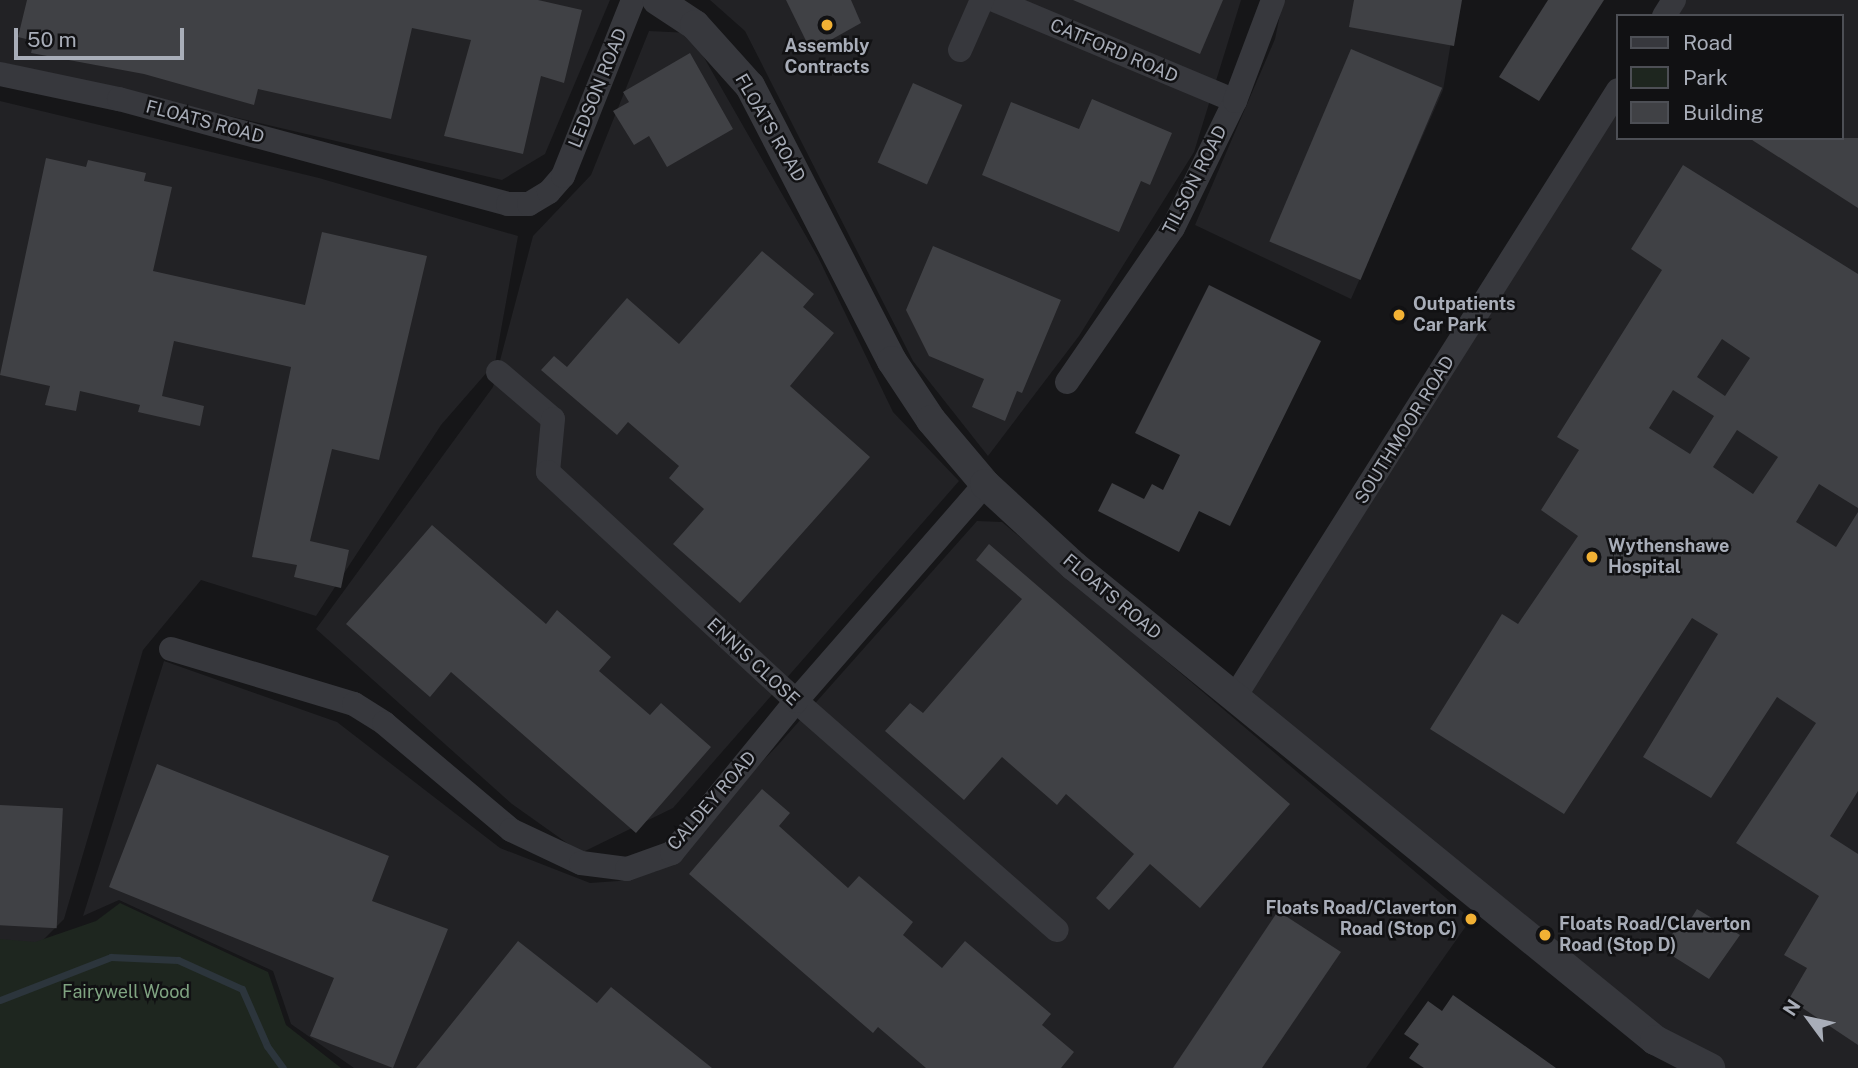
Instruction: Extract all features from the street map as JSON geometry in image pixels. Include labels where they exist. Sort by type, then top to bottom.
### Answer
[{"type":"street","name":"LEDSON ROAD","points":[[563,176],[633,0]]},
{"type":"street","name":"FLOATS ROAD","points":[[657,0],[695,25],[750,86],[891,361],[931,420],[985,484],[1074,566],[1234,698],[1655,1040],[1693,1064]]},
{"type":"street","points":[[960,50],[982,0]]},
{"type":"street","name":"CATFORD ROAD","points":[[994,0],[1235,101]]},
{"type":"street","name":"TILSON ROAD","points":[[1067,382],[1173,228],[1235,101],[1273,0]]},
{"type":"street","name":"FLOATS ROAD","points":[[0,74],[119,99],[508,204],[529,204],[549,192],[563,176]]},
{"type":"street","name":"SOUTHMOOR ROAD","points":[[1234,698],[1616,93]]},
{"type":"street","name":"ENNIS CLOSE","points":[[498,372],[553,419],[548,472],[796,701],[1057,930]]},
{"type":"street","name":"CALDEY ROAD","points":[[171,649],[354,704],[384,723],[511,830],[582,863],[626,869],[672,853],[796,701],[985,484]]},
{"type":"shaded area","points":[[0,0],[610,0],[545,154],[502,180],[0,62]]},
{"type":"shaded area","points":[[710,0],[1241,0],[1194,152],[1079,336],[988,456],[913,361],[745,31]]},
{"type":"shaded area","points":[[1283,0],[1458,0],[1443,90],[1351,299],[1195,225],[1275,39]]},
{"type":"shaded area","name":"Wythenshawe Hospital","points":[[1674,0],[1858,0],[1858,1068],[1710,1068],[1234,698],[1616,93],[1616,140],[1844,140],[1844,14],[1665,14]]},
{"type":"shaded area","points":[[649,31],[690,33],[818,257],[893,412],[959,481],[673,808],[581,853],[512,804],[316,629],[493,387],[533,236],[591,175]]},
{"type":"shaded area","points":[[0,101],[319,178],[518,236],[495,363],[441,425],[316,616],[201,580],[143,650],[64,919],[35,948],[0,944]]},
{"type":"shaded area","points":[[977,521],[1002,522],[1471,919],[1366,1068],[354,1068],[291,1024],[273,971],[119,900],[83,916],[164,661],[337,722],[500,848],[590,883],[618,881],[657,871],[778,745]]},
{"type":"green space","name":"Fairywell Wood","points":[[120,903],[268,972],[286,1025],[341,1068],[0,1068],[0,939],[35,942],[96,921]]},
{"type":"building","points":[[27,0],[538,0],[582,10],[564,83],[541,76],[523,154],[444,136],[471,40],[412,28],[391,119],[258,89],[254,105],[144,74],[31,53],[34,41],[18,37]]},
{"type":"building","name":"Assembly Contracts","points":[[786,0],[851,0],[861,23],[811,51]]},
{"type":"building","points":[[1073,0],[1223,0],[1200,54]]},
{"type":"building","points":[[1354,0],[1462,0],[1454,46],[1349,27]]},
{"type":"building","points":[[1548,0],[1604,0],[1539,101],[1499,77]]},
{"type":"building","points":[[1351,49],[1442,88],[1360,280],[1269,241]]},
{"type":"building","points":[[690,53],[733,129],[667,167],[649,136],[634,145],[613,111],[629,102],[623,92]]},
{"type":"building","points":[[913,83],[962,105],[927,184],[878,162]]},
{"type":"building","points":[[1092,99],[1172,133],[1150,185],[1141,181],[1119,232],[982,175],[1011,102],[1079,129]]},
{"type":"building","points":[[1858,138],[1858,208],[1752,140]]},
{"type":"building","points":[[46,158],[86,167],[88,160],[146,173],[144,181],[172,187],[153,271],[305,305],[322,232],[427,256],[379,460],[332,449],[310,541],[349,550],[341,588],[294,577],[297,565],[252,557],[291,367],[174,341],[162,396],[204,406],[200,426],[138,412],[140,405],[80,391],[76,411],[45,405],[50,386],[0,375]]},
{"type":"building","points":[[1683,165],[1858,274],[1858,508],[1819,484],[1796,522],[1836,547],[1858,512],[1858,791],[1830,836],[1858,854],[1858,1045],[1789,999],[1807,968],[1784,955],[1819,896],[1736,843],[1816,723],[1777,697],[1711,798],[1643,757],[1718,634],[1692,618],[1564,814],[1430,729],[1502,614],[1518,624],[1578,536],[1541,510],[1579,450],[1557,437],[1662,270],[1631,249]],"holes":[[[1722,339],[1750,358],[1725,396],[1697,377]],[[1673,390],[1714,416],[1690,454],[1649,428]],[[1737,430],[1778,457],[1753,494],[1713,467]]]},
{"type":"building","points":[[933,246],[1061,300],[1022,393],[1017,391],[1005,421],[972,407],[984,379],[929,356],[906,310]]},
{"type":"building","points":[[762,251],[814,294],[803,307],[834,333],[790,386],[870,457],[740,603],[673,544],[704,509],[669,478],[679,466],[628,422],[617,435],[541,370],[554,356],[567,367],[627,298],[679,344]]},
{"type":"building","points":[[1209,285],[1321,341],[1230,526],[1199,511],[1179,552],[1098,511],[1112,483],[1144,499],[1152,484],[1163,490],[1180,455],[1135,433]]},
{"type":"building","points":[[432,525],[546,624],[557,610],[611,657],[599,671],[650,715],[661,703],[711,747],[636,833],[451,672],[430,697],[346,624]]},
{"type":"building","points":[[989,544],[1290,804],[1200,908],[1150,864],[1109,910],[1096,898],[1134,854],[1066,794],[1057,805],[1002,757],[964,800],[885,731],[910,703],[923,713],[1022,599],[976,560]]},
{"type":"building","points":[[157,764],[389,856],[372,901],[448,929],[393,1068],[310,1036],[334,978],[109,887]]},
{"type":"building","points":[[762,789],[790,813],[779,826],[848,888],[859,876],[913,922],[903,935],[942,968],[965,941],[1051,1014],[1042,1025],[1074,1052],[1061,1068],[926,1068],[878,1027],[873,1033],[689,874]]},
{"type":"building","points":[[0,805],[63,808],[57,928],[0,925]]},
{"type":"building","points":[[1697,909],[1740,935],[1709,979],[1663,950],[1677,926],[1684,930]]},
{"type":"building","points":[[1278,911],[1341,952],[1262,1068],[1173,1068]]},
{"type":"building","points":[[518,941],[597,1003],[611,987],[712,1068],[416,1068]]},
{"type":"building","points":[[1453,995],[1556,1068],[1424,1068],[1409,1058],[1419,1044],[1404,1034],[1428,1001],[1442,1011]]},
{"type":"waterway","points":[[0,1000],[111,957],[178,960],[242,989],[267,1046],[283,1068]]},
{"type":"place","name":"Assembly Contracts","points":[[827,25]]},
{"type":"place","name":"Outpatients Car Park","points":[[1399,315]]},
{"type":"place","name":"Wythenshawe Hospital","points":[[1592,557]]},
{"type":"place","name":"Floats Road/Claverton Road (Stop C)","points":[[1471,919]]},
{"type":"place","name":"Floats Road/Claverton Road (Stop D)","points":[[1545,935]]}]
